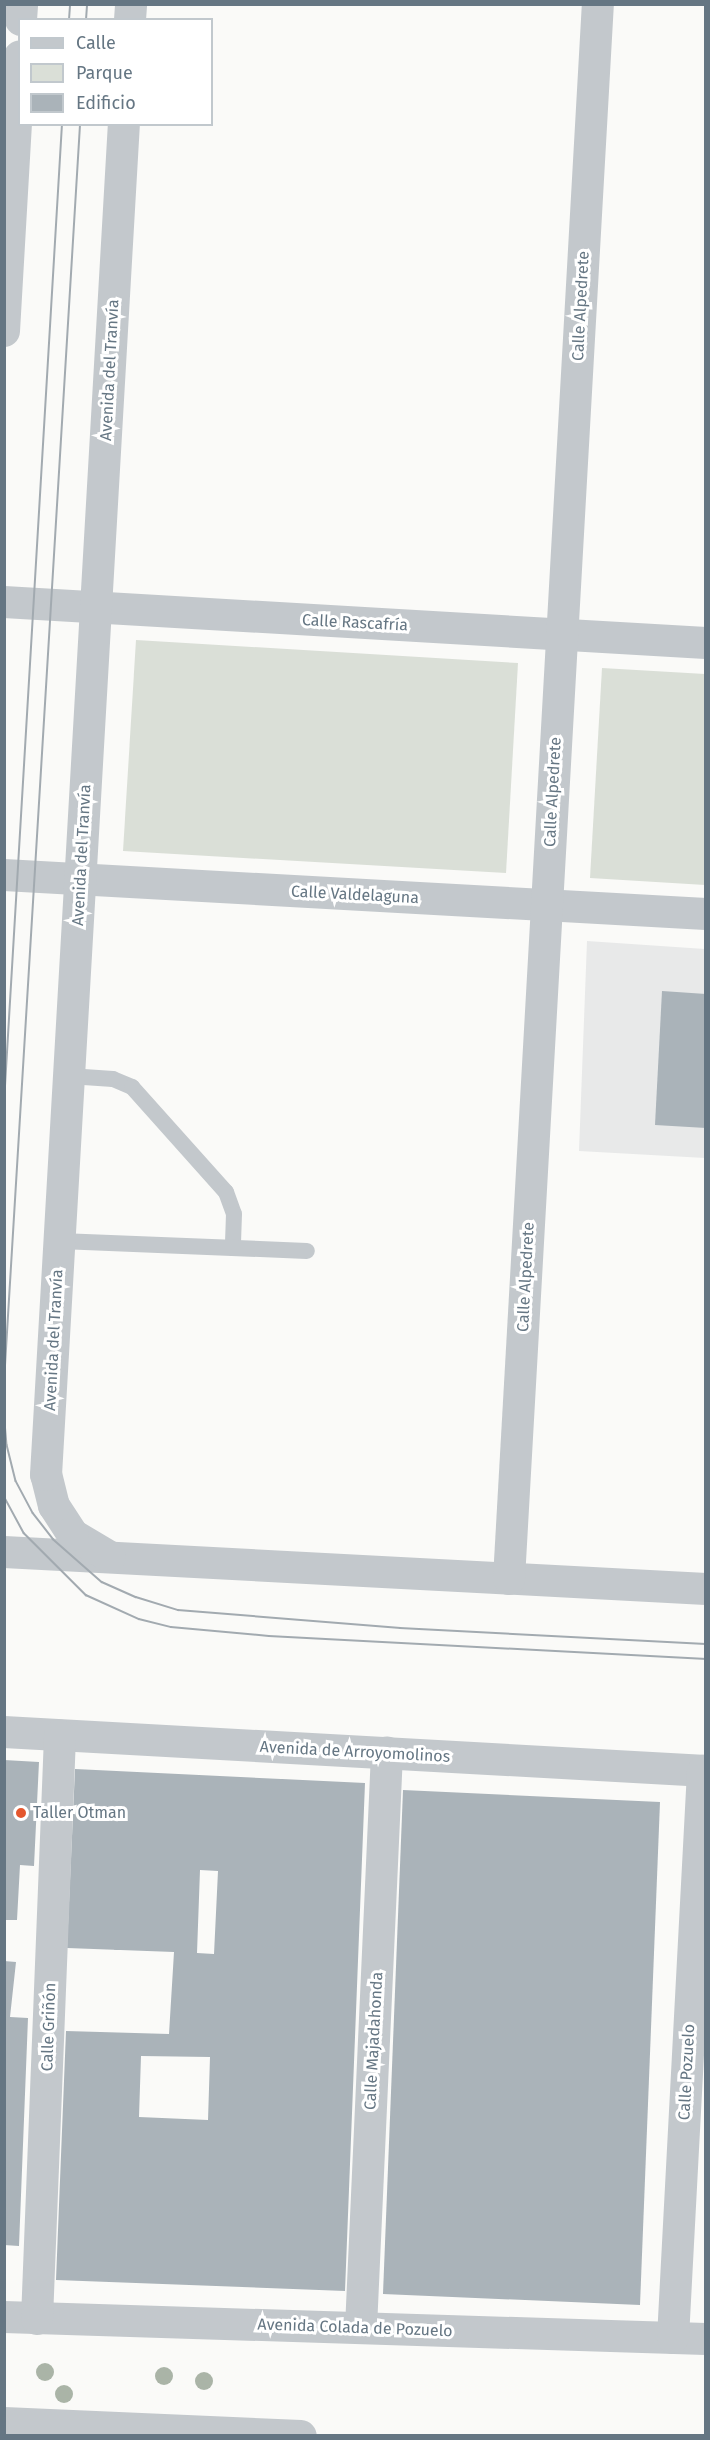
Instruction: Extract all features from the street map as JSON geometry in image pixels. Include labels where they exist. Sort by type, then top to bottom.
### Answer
[{"type":"street","name":"Calle Alpedrete","points":[[509,1579],[598,4]]},
{"type":"street","points":[[4,331],[18,90]]},
{"type":"street","name":"Avenida del Tranvía","points":[[111,1557],[73,1535],[54,1506],[46,1475],[124,126]]},
{"type":"street","name":"Calle Rascafría","points":[[4,602],[705,643]]},
{"type":"street","name":"Calle Valdelaguna","points":[[4,875],[705,914]]},
{"type":"street","points":[[4,1552],[705,1589]]},
{"type":"street","name":"Avenida de Arroyomolinos","points":[[4,1732],[704,1771]]},
{"type":"street","name":"Calle Griñón","points":[[37,2319],[60,1735]]},
{"type":"street","name":"Calle Majadahonda","points":[[361,2328],[387,1753]]},
{"type":"street","name":"Calle Pozuelo","points":[[673,2338],[704,1771]]},
{"type":"street","name":"Avenida Colada de Pozuelo","points":[[4,2317],[705,2339]]},
{"type":"street","points":[[4,2424],[301,2436]]},
{"type":"lane","points":[[69,1076],[113,1079],[132,1087],[226,1192],[234,1214],[233,1248]]},
{"type":"lane","points":[[60,1240],[307,1251]]},
{"type":"shaded area","points":[[587,941],[705,949],[705,1158],[579,1151]]},
{"type":"green space","points":[[136,640],[518,663],[506,873],[123,851]]},
{"type":"green space","points":[[602,668],[705,674],[705,885],[590,878]]},
{"type":"building","points":[[662,991],[706,994],[706,1128],[655,1125]]},
{"type":"building","name":"Taller Otman","points":[[4,1760],[39,1762],[34,1866],[20,1865],[17,1920],[4,1920]]},
{"type":"building","points":[[75,1769],[365,1783],[345,2291],[56,2280],[66,2031],[169,2034],[174,1952],[67,1948]],"holes":[[[200,1870],[218,1871],[214,1954],[197,1953]],[[141,2056],[210,2057],[208,2120],[139,2117]]]},
{"type":"building","points":[[403,1790],[660,1802],[640,2305],[383,2294]]},
{"type":"building","points":[[4,1961],[16,1962],[10,2017],[28,2018],[19,2246],[4,2245]]},
{"type":"tram line","points":[[69,18],[70,4]]},
{"type":"tram line","points":[[86,18],[87,4]]},
{"type":"tram line","points":[[4,1103],[62,126]]},
{"type":"tram line","points":[[4,1382],[80,126]]},
{"type":"tram line","points":[[4,1411],[7,1445],[16,1481],[33,1513],[53,1539],[102,1582],[136,1597],[178,1610],[400,1628],[706,1644]]},
{"type":"tram line","points":[[4,1496],[24,1533],[86,1595],[139,1619],[171,1627],[269,1636],[706,1659]]},
{"type":"place","name":"Taller Otman","points":[[21,1813]]}]
